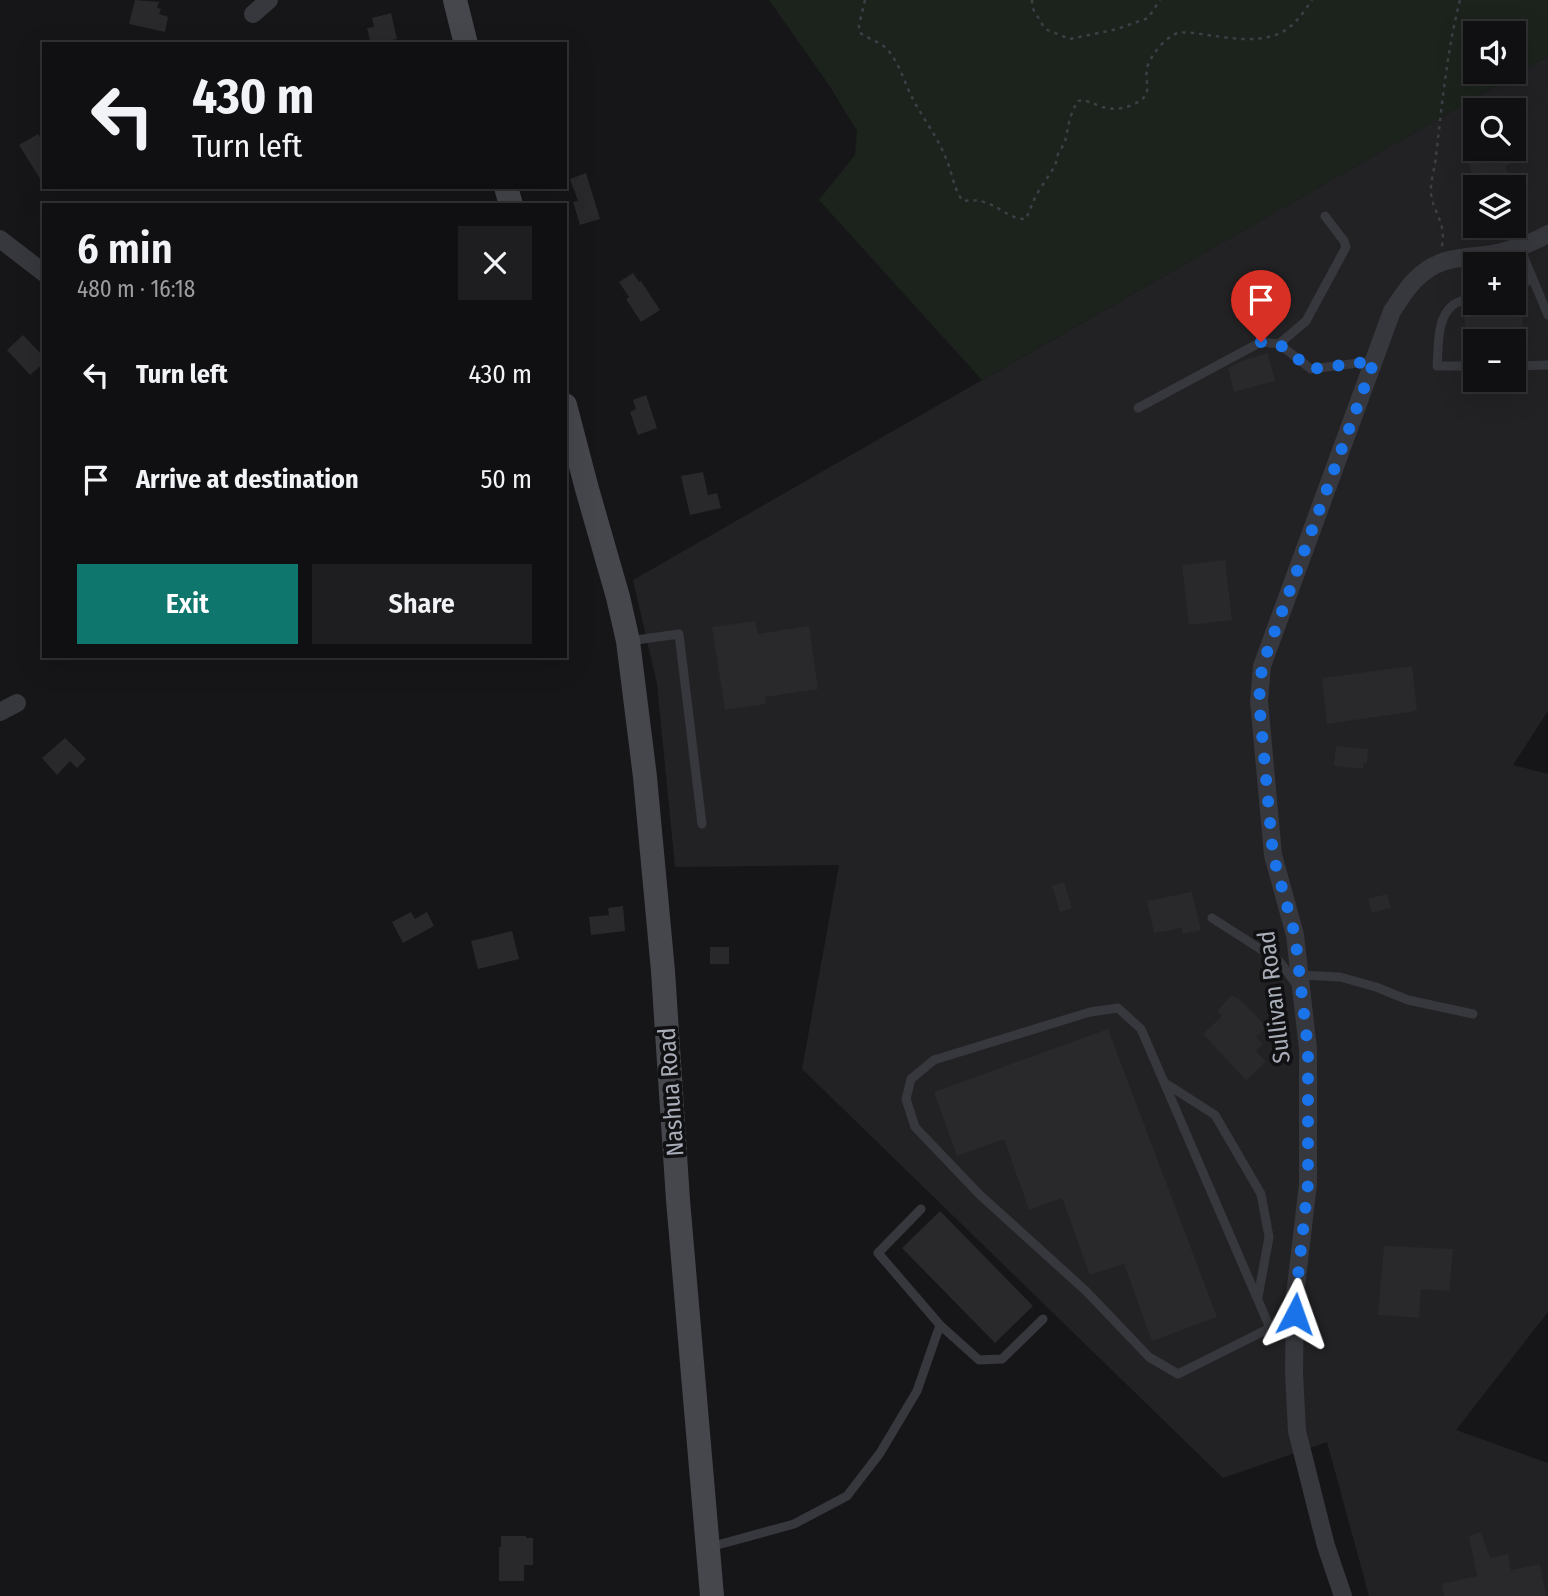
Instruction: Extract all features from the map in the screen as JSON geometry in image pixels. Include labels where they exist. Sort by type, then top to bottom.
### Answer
[{"type":"main road","points":[[455,0],[466,42]]},
{"type":"main road","name":"Nashua Road","points":[[567,413],[628,641],[645,777],[663,971],[678,1200],[712,1596]]},
{"type":"street","points":[[253,14],[269,0]]},
{"type":"street","points":[[1438,263],[1456,257],[1500,252],[1548,234]]},
{"type":"street","points":[[0,239],[42,271]]},
{"type":"street","name":"Sullivan Road","points":[[1343,1596],[1326,1546],[1297,1431],[1294,1373],[1296,1295],[1308,1184],[1308,1049],[1295,935],[1273,855],[1259,701],[1262,666],[1392,311],[1415,280],[1438,263]]},
{"type":"street","points":[[0,712],[17,703]]},
{"type":"lane","points":[[1279,344],[1306,321],[1346,247],[1325,216]]},
{"type":"lane","points":[[1520,246],[1548,315]]},
{"type":"lane","points":[[1526,282],[1532,280]]},
{"type":"lane","points":[[1463,301],[1454,305],[1445,315],[1437,366],[1463,366]]},
{"type":"lane","points":[[1138,408],[1261,342],[1279,344],[1311,369],[1374,361]]},
{"type":"lane","points":[[1526,366],[1548,365]]},
{"type":"lane","points":[[628,641],[679,635],[702,824]]},
{"type":"lane","points":[[1212,918],[1279,961],[1301,984],[1340,977],[1408,1000],[1473,1014]]},
{"type":"lane","points":[[1270,1328],[1141,1029],[1118,1008],[1090,1012],[934,1060],[911,1079],[906,1099],[915,1127],[980,1195],[1086,1291],[1149,1357],[1178,1374],[1270,1328],[1295,1333]]},
{"type":"lane","points":[[1165,1082],[1215,1115],[1261,1194],[1269,1237],[1257,1298]]},
{"type":"lane","points":[[921,1209],[878,1253],[940,1325],[979,1360],[1002,1359],[1042,1319]]},
{"type":"lane","points":[[708,1548],[794,1524],[847,1496],[880,1453],[917,1391],[940,1325]]},
{"type":"path","points":[[865,0],[859,32],[884,46],[895,59],[915,103],[945,156],[958,195],[964,201],[977,200],[990,204],[1017,219],[1026,219],[1036,195],[1055,166],[1077,101],[1085,100],[1112,109],[1136,104],[1144,99],[1149,87],[1147,70],[1150,60],[1167,39],[1177,33],[1270,38],[1297,21],[1312,0]]},
{"type":"path","points":[[1032,0],[1032,7],[1045,29],[1070,39],[1117,29],[1148,18],[1160,0]]},
{"type":"path","points":[[1438,263],[1444,232],[1431,193],[1453,27],[1460,0]]},
{"type":"shaded area","points":[[769,0],[1548,0],[1548,56],[1526,69],[1526,21],[1463,21],[1463,84],[1499,84],[1475,98],[1463,98],[1463,105],[982,380],[819,200],[855,155],[857,131],[829,85]]},
{"type":"shaded area","points":[[1548,56],[1548,711],[1513,765],[1548,774],[1548,1312],[1456,1430],[1548,1463],[1548,1596],[1369,1596],[1327,1442],[1223,1478],[802,1069],[839,865],[675,867],[657,684],[633,580],[1463,105],[1463,161],[1526,161],[1526,98],[1475,98],[1499,84],[1526,84],[1526,69]]},
{"type":"building","points":[[135,0],[159,2],[159,14],[168,17],[165,32],[129,24]]},
{"type":"building","points":[[391,13],[397,39],[370,42],[367,28],[374,27],[372,18]]},
{"type":"building","points":[[38,134],[42,140],[42,182],[19,145]]},
{"type":"building","points":[[1468,161],[1513,163],[1505,166],[1509,175],[1472,175]]},
{"type":"building","points":[[586,173],[600,219],[580,225],[573,202],[578,201],[570,179]]},
{"type":"building","points":[[633,273],[660,310],[641,322],[619,282]]},
{"type":"building","points":[[1464,315],[1522,315],[1523,329],[1465,329]]},
{"type":"building","points":[[23,335],[42,355],[42,365],[30,375],[7,350]]},
{"type":"building","points":[[1268,353],[1275,381],[1234,392],[1228,368]]},
{"type":"building","points":[[646,395],[657,428],[638,435],[630,412],[636,409],[633,400]]},
{"type":"building","points":[[703,472],[708,495],[717,493],[721,508],[690,515],[681,476]]},
{"type":"building","points":[[1225,560],[1232,620],[1189,625],[1182,565]]},
{"type":"building","points":[[755,621],[758,634],[809,626],[818,689],[765,697],[766,704],[725,710],[712,627]]},
{"type":"building","points":[[1412,666],[1417,711],[1327,724],[1322,678]]},
{"type":"building","points":[[65,738],[86,759],[77,768],[70,761],[57,775],[42,758]]},
{"type":"building","points":[[1336,746],[1368,749],[1367,763],[1363,764],[1363,769],[1334,766]]},
{"type":"building","points":[[1064,882],[1072,908],[1060,912],[1052,886]]},
{"type":"building","points":[[1192,892],[1201,930],[1183,934],[1182,928],[1154,933],[1147,901]]},
{"type":"building","points":[[1387,894],[1391,908],[1372,913],[1368,899]]},
{"type":"building","points":[[623,906],[625,931],[591,935],[589,917],[609,915],[608,908]]},
{"type":"building","points":[[411,912],[415,919],[427,912],[434,926],[403,943],[392,922]]},
{"type":"building","points":[[512,931],[519,959],[478,969],[471,941]]},
{"type":"building","points":[[710,947],[729,947],[729,964],[710,964]]},
{"type":"building","points":[[1232,995],[1267,1027],[1256,1037],[1263,1044],[1256,1051],[1266,1062],[1246,1080],[1203,1034],[1222,1016],[1217,1011]]},
{"type":"building","points":[[1108,1029],[1217,1317],[1152,1341],[1124,1264],[1090,1275],[1062,1198],[1029,1210],[1004,1139],[957,1156],[934,1092]]},
{"type":"building","points":[[940,1211],[1033,1306],[995,1343],[902,1248]]},
{"type":"building","points":[[1384,1246],[1453,1249],[1449,1291],[1421,1289],[1419,1318],[1378,1315]]},
{"type":"building","points":[[1481,1532],[1490,1558],[1508,1554],[1511,1570],[1540,1564],[1546,1596],[1444,1596],[1442,1584],[1477,1576],[1469,1536]]},
{"type":"building","points":[[501,1536],[533,1538],[533,1565],[524,1565],[524,1581],[499,1581]]},
{"type":"route","points":[[1261,342],[1279,344],[1311,369],[1374,361],[1272,636],[1262,666],[1259,701],[1273,855],[1295,935],[1308,1049],[1308,1184],[1295,1314]]}]
